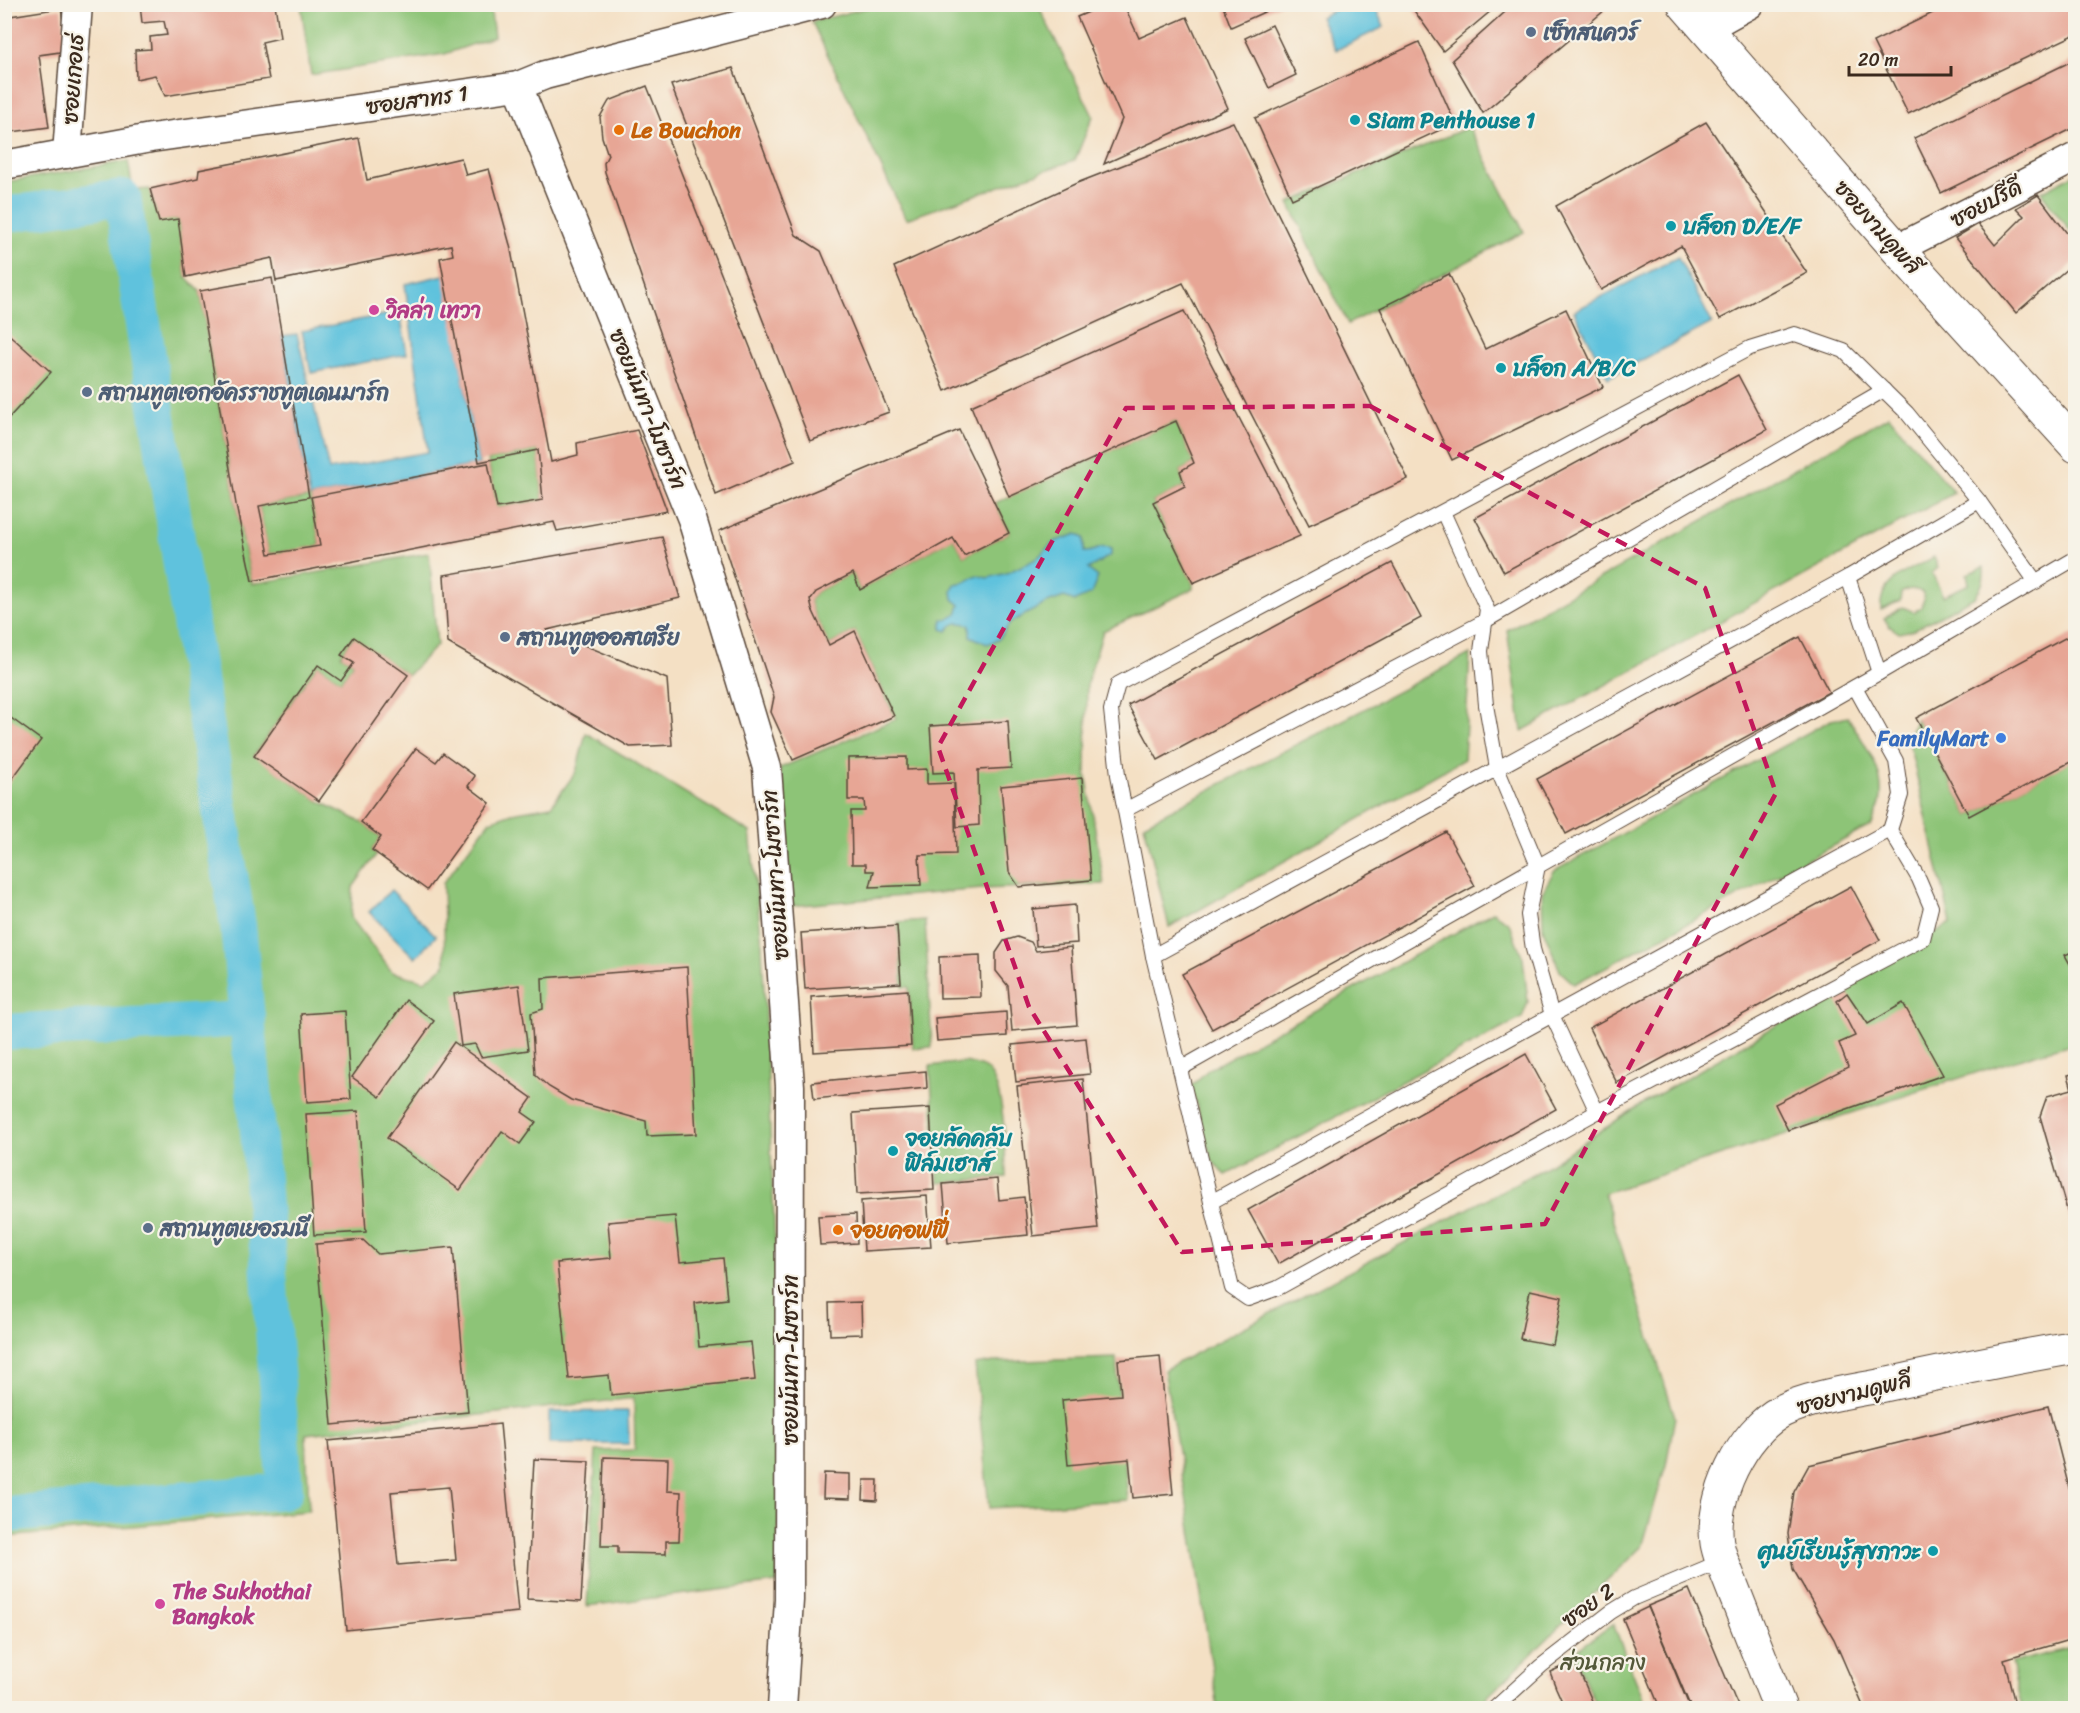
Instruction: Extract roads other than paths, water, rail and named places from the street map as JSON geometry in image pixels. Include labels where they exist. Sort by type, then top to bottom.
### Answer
[{"type":"street","name":"ซอยเกอเธ่","points":[[68,154],[78,4]]},
{"type":"street","name":"ซอยสาทร 1","points":[[4,165],[162,136],[518,86],[545,75],[822,4]]},
{"type":"street","name":"ซอยงามดูพลี","points":[[1684,4],[1897,249],[2076,446]]},
{"type":"street","points":[[1705,29],[1750,4]]},
{"type":"street","name":"ซอยนันทา-โมซาร์ท","points":[[518,86],[692,519],[767,768],[790,1086],[790,1590],[782,1708]]},
{"type":"street","name":"ซอยปรีดี","points":[[1897,249],[2076,157]]},
{"type":"street","name":"ซอยงามดูพลี","points":[[1780,1708],[1717,1543],[1720,1496],[1732,1469],[1757,1430],[1782,1411],[1824,1397],[2001,1360],[2076,1347]]},
{"type":"lane","points":[[1890,830],[1919,879],[1931,907],[1923,939],[1597,1112],[1278,1288],[1248,1299],[1232,1288],[1153,956],[1118,775],[1111,710],[1118,684],[1750,348],[1795,334],[1844,351],[1907,413],[1979,501],[2036,582]]},
{"type":"lane","points":[[1125,810],[1485,621],[1884,390]]},
{"type":"lane","points":[[1153,956],[1848,577],[1979,501]]},
{"type":"lane","points":[[1443,512],[1487,609],[1482,651],[1485,694],[1497,768],[1538,866],[1528,915],[1533,949],[1552,1015],[1597,1112]]},
{"type":"lane","points":[[1180,1069],[1855,687],[2076,558]]},
{"type":"lane","points":[[1848,577],[1879,673]]},
{"type":"lane","points":[[1211,1202],[1890,830],[1901,795],[1896,761],[1855,687]]},
{"type":"lane","name":"ซอย 2","points":[[1495,1708],[1541,1666],[1611,1612],[1634,1598],[1722,1561]]},
{"type":"water","points":[[1347,4],[1374,5],[1384,27],[1336,50],[1320,17]]},
{"type":"water","points":[[1678,257],[1712,323],[1608,378],[1574,311]]},
{"type":"water","points":[[444,275],[479,464],[310,497],[282,336],[297,334],[329,470],[428,452],[405,284]]},
{"type":"water","points":[[400,312],[407,354],[311,373],[302,331]]},
{"type":"water","points":[[1077,534],[1084,538],[1084,552],[1111,549],[1111,555],[1088,569],[1098,577],[1091,594],[1075,601],[1064,597],[1047,603],[1011,622],[998,640],[987,644],[970,636],[970,625],[957,623],[947,631],[942,629],[942,619],[947,620],[957,614],[960,605],[953,599],[952,591],[955,584],[965,582],[977,575],[987,578],[1007,573],[1036,559],[1054,542]]},
{"type":"water","points":[[391,890],[436,936],[415,958],[369,912]]},
{"type":"water","points":[[628,1411],[629,1444],[549,1444],[549,1412]]},
{"type":"waterway","points":[[4,215],[123,197],[238,925],[260,1152],[285,1491],[4,1515]]},
{"type":"waterway","points":[[4,1032],[248,1019]]},
{"type":"place","name":"เซ็ทสแควร์","points":[[1531,32]]},
{"type":"place","name":"Siam Penthouse 1","points":[[1355,120]]},
{"type":"place","name":"Le Bouchon","points":[[619,130]]},
{"type":"place","name":"บล็อก D/E/F","points":[[1671,226]]},
{"type":"place","name":"วิลล่า เทวา","points":[[374,310]]},
{"type":"place","name":"บล็อก A/B/C","points":[[1501,368]]},
{"type":"place","name":"สถานทูตเอกอัครราชทูตเดนมาร์ก","points":[[87,392]]},
{"type":"place","name":"สถานทูตออสเตรีย","points":[[505,637]]},
{"type":"place","name":"FamilyMart","points":[[2001,738]]},
{"type":"place","name":"จอยลัคคลับ ฟิล์มเฮาส์","points":[[893,1151]]},
{"type":"place","name":"สถานทูตเยอรมนี","points":[[148,1228]]},
{"type":"place","name":"จอยคอฟฟี่","points":[[838,1230]]},
{"type":"place","name":"ศูนย์เรียนรู้สุขภาวะ","points":[[1933,1551]]},
{"type":"place","name":"The Sukhothai Bangkok","points":[[160,1604]]},
{"type":"park label","name":"ส่วนกลาง","points":[[1603,1662]]}]
